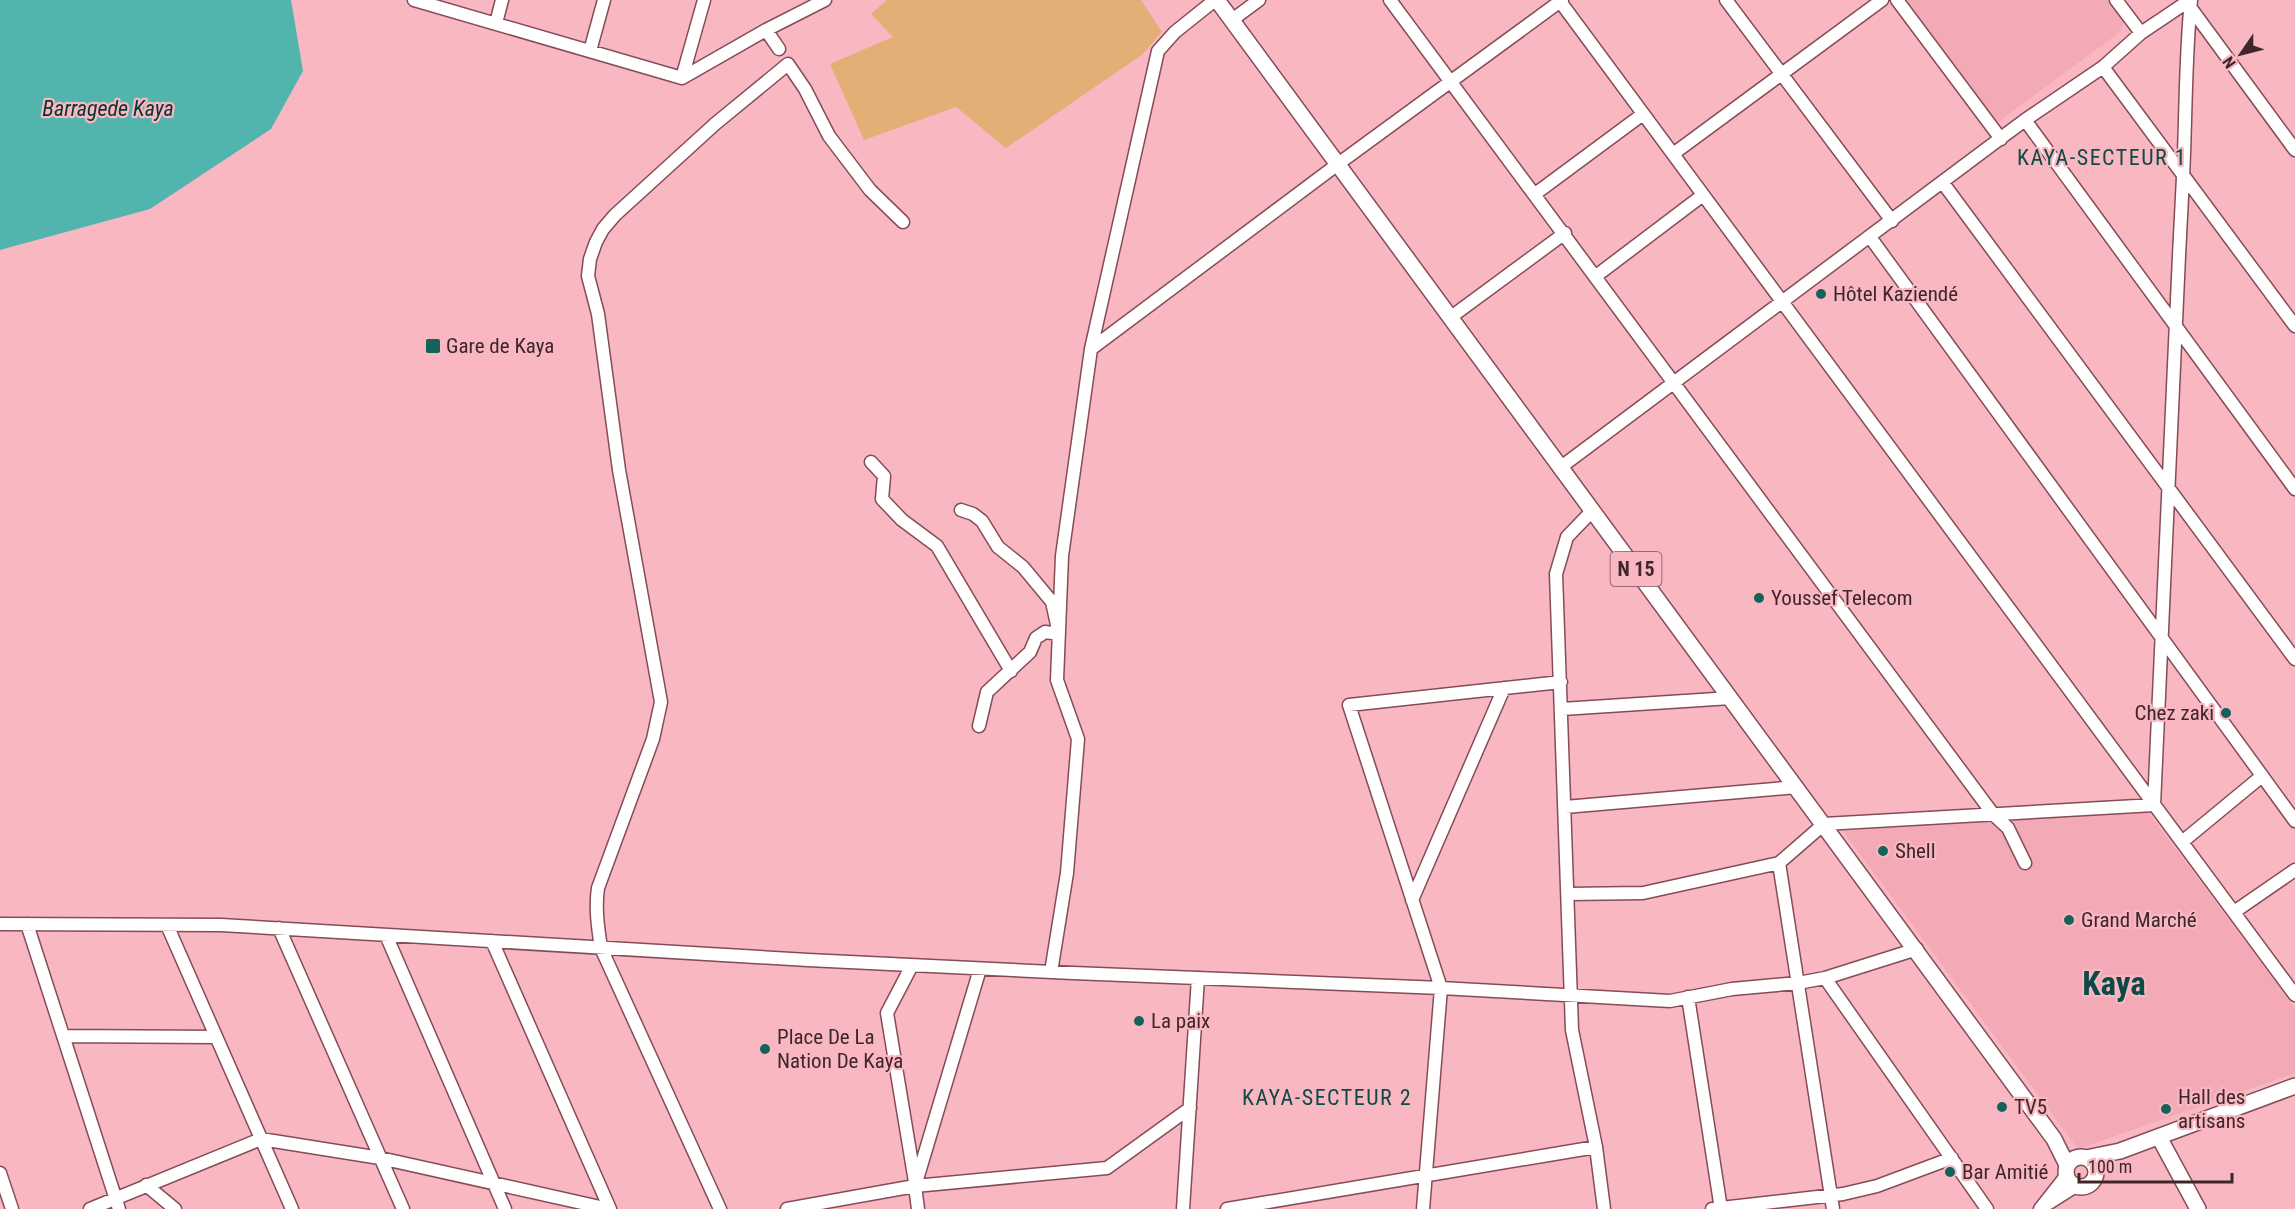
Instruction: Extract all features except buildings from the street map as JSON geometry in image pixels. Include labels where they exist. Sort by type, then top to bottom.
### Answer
[{"type":"main road","name":"N 15","points":[[1216,0],[1917,949],[2075,1168],[2091,1161],[2096,1172]]},
{"type":"main road","points":[[2120,1151],[2096,1172],[2090,1184],[2083,1187],[2075,1168],[2120,1151],[2159,1137],[2295,1086]]},
{"type":"main road","points":[[2159,1137],[2198,1209]]},
{"type":"street","points":[[414,0],[682,78],[766,30],[825,0]]},
{"type":"street","points":[[496,23],[502,0]]},
{"type":"street","points":[[590,51],[604,0]]},
{"type":"street","points":[[682,78],[704,0]]},
{"type":"street","points":[[1051,972],[1066,873],[1078,739],[1058,680],[1062,556],[1092,349],[1158,51],[1175,32],[1216,0]]},
{"type":"street","points":[[1232,20],[1259,0]]},
{"type":"street","points":[[1390,0],[1993,814],[2008,828],[2025,862]]},
{"type":"street","points":[[1672,154],[1882,0]]},
{"type":"street","points":[[1897,0],[2001,139]]},
{"type":"street","points":[[2116,0],[2140,33]]},
{"type":"street","points":[[1092,349],[1560,1],[2154,805],[2293,988]]},
{"type":"street","points":[[1728,1],[1892,221]]},
{"type":"street","points":[[1561,467],[2025,120],[2103,67],[2140,33],[2191,2]]},
{"type":"street","points":[[2191,2],[2295,150]]},
{"type":"street","points":[[2154,805],[2174,322],[2191,2]]},
{"type":"street","points":[[766,30],[778,49]]},
{"type":"street","points":[[720,1209],[601,948],[597,912],[598,888],[653,739],[661,702],[619,470],[598,314],[588,276],[590,259],[603,229],[615,215],[715,124],[788,64],[805,88],[829,136],[870,190],[903,222]]},
{"type":"street","points":[[2103,67],[2295,326]]},
{"type":"street","points":[[1535,194],[1643,114]]},
{"type":"street","points":[[2025,120],[2295,489]]},
{"type":"street","points":[[1943,183],[2295,659]]},
{"type":"street","points":[[1596,276],[1703,195]]},
{"type":"street","points":[[1451,317],[1564,233]]},
{"type":"street","points":[[1870,237],[2295,821]]},
{"type":"street","points":[[872,462],[884,476],[882,499],[902,520],[937,546],[1011,671]]},
{"type":"street","points":[[961,510],[974,514],[982,521],[998,547],[1023,567],[1052,602],[1059,634]]},
{"type":"street","points":[[1593,510],[1567,537],[1556,574],[1572,1030],[1596,1148],[1604,1209]]},
{"type":"street","points":[[979,726],[987,692],[1030,652],[1036,638],[1045,632],[1059,634]]},
{"type":"street","points":[[1423,1209],[1441,988],[1349,705],[1561,682]]},
{"type":"street","points":[[1412,900],[1504,688]]},
{"type":"street","points":[[1562,709],[1731,698]]},
{"type":"street","points":[[2182,842],[2262,776]]},
{"type":"street","points":[[1565,807],[1797,787]]},
{"type":"street","points":[[1568,894],[1643,893],[1779,863],[1824,824],[2154,805]]},
{"type":"street","points":[[1779,863],[1833,1209]]},
{"type":"street","points":[[2234,912],[2295,870]]},
{"type":"street","points":[[0,924],[221,925],[980,969],[1670,1000],[1732,989],[1825,978],[1917,949]]},
{"type":"street","points":[[27,924],[117,1203]]},
{"type":"street","points":[[166,925],[292,1209]]},
{"type":"street","points":[[279,928],[403,1209]]},
{"type":"street","points":[[386,935],[505,1209]]},
{"type":"street","points":[[492,941],[609,1209]]},
{"type":"street","points":[[910,969],[886,1013],[918,1209]]},
{"type":"street","points":[[915,1186],[980,969]]},
{"type":"street","points":[[1183,1209],[1198,978]]},
{"type":"street","points":[[1825,978],[1987,1209]]},
{"type":"street","points":[[1688,997],[1718,1208],[1831,1195],[1877,1186],[1952,1158]]},
{"type":"street","points":[[63,1036],[216,1037]]},
{"type":"street","points":[[787,1209],[915,1186],[1107,1168],[1190,1108]]},
{"type":"street","points":[[90,1209],[117,1203],[146,1185],[261,1139],[380,1158],[609,1209]]},
{"type":"street","points":[[1227,1209],[1596,1148]]},
{"type":"street","points":[[2040,1209],[2075,1168]]},
{"type":"street","points":[[0,1173],[12,1209]]},
{"type":"street","points":[[146,1185],[175,1209]]},
{"type":"shaded area","points":[[887,0],[1141,0],[1162,32],[1143,54],[1006,148],[956,107],[864,140],[830,64],[893,37],[871,14]]},
{"type":"shaded area","points":[[1905,0],[2108,0],[2124,22],[2120,32],[1998,122]]},
{"type":"shaded area","name":"Grand Marché","points":[[2148,812],[2295,1008],[2295,1073],[2078,1149],[1843,831]]},
{"type":"water","name":"Barragede Kaya","points":[[0,0],[291,0],[303,71],[271,129],[150,209],[0,250]]},
{"type":"place","name":"Hôtel Kaziendé","points":[[1821,294]]},
{"type":"place","name":"Gare de Kaya","points":[[433,346]]},
{"type":"place","name":"Youssef Telecom","points":[[1759,598]]},
{"type":"place","name":"Chez zaki","points":[[2226,713]]},
{"type":"place","name":"Shell","points":[[1883,851]]},
{"type":"place","name":"Grand Marché","points":[[2069,920]]},
{"type":"place","name":"La paix","points":[[1139,1021]]},
{"type":"place","name":"Place De La Nation De Kaya","points":[[765,1049]]},
{"type":"place","name":"TV5","points":[[2002,1107]]},
{"type":"place","name":"Hall des artisans","points":[[2166,1109]]},
{"type":"place","name":"Bar Amitié","points":[[1950,1172]]},
{"type":"district","name":"KAYA-SECTEUR 1","points":[[2102,157]]},
{"type":"district","name":"Kaya","points":[[2114,983]]},
{"type":"district","name":"KAYA-SECTEUR 2","points":[[1327,1097]]}]
